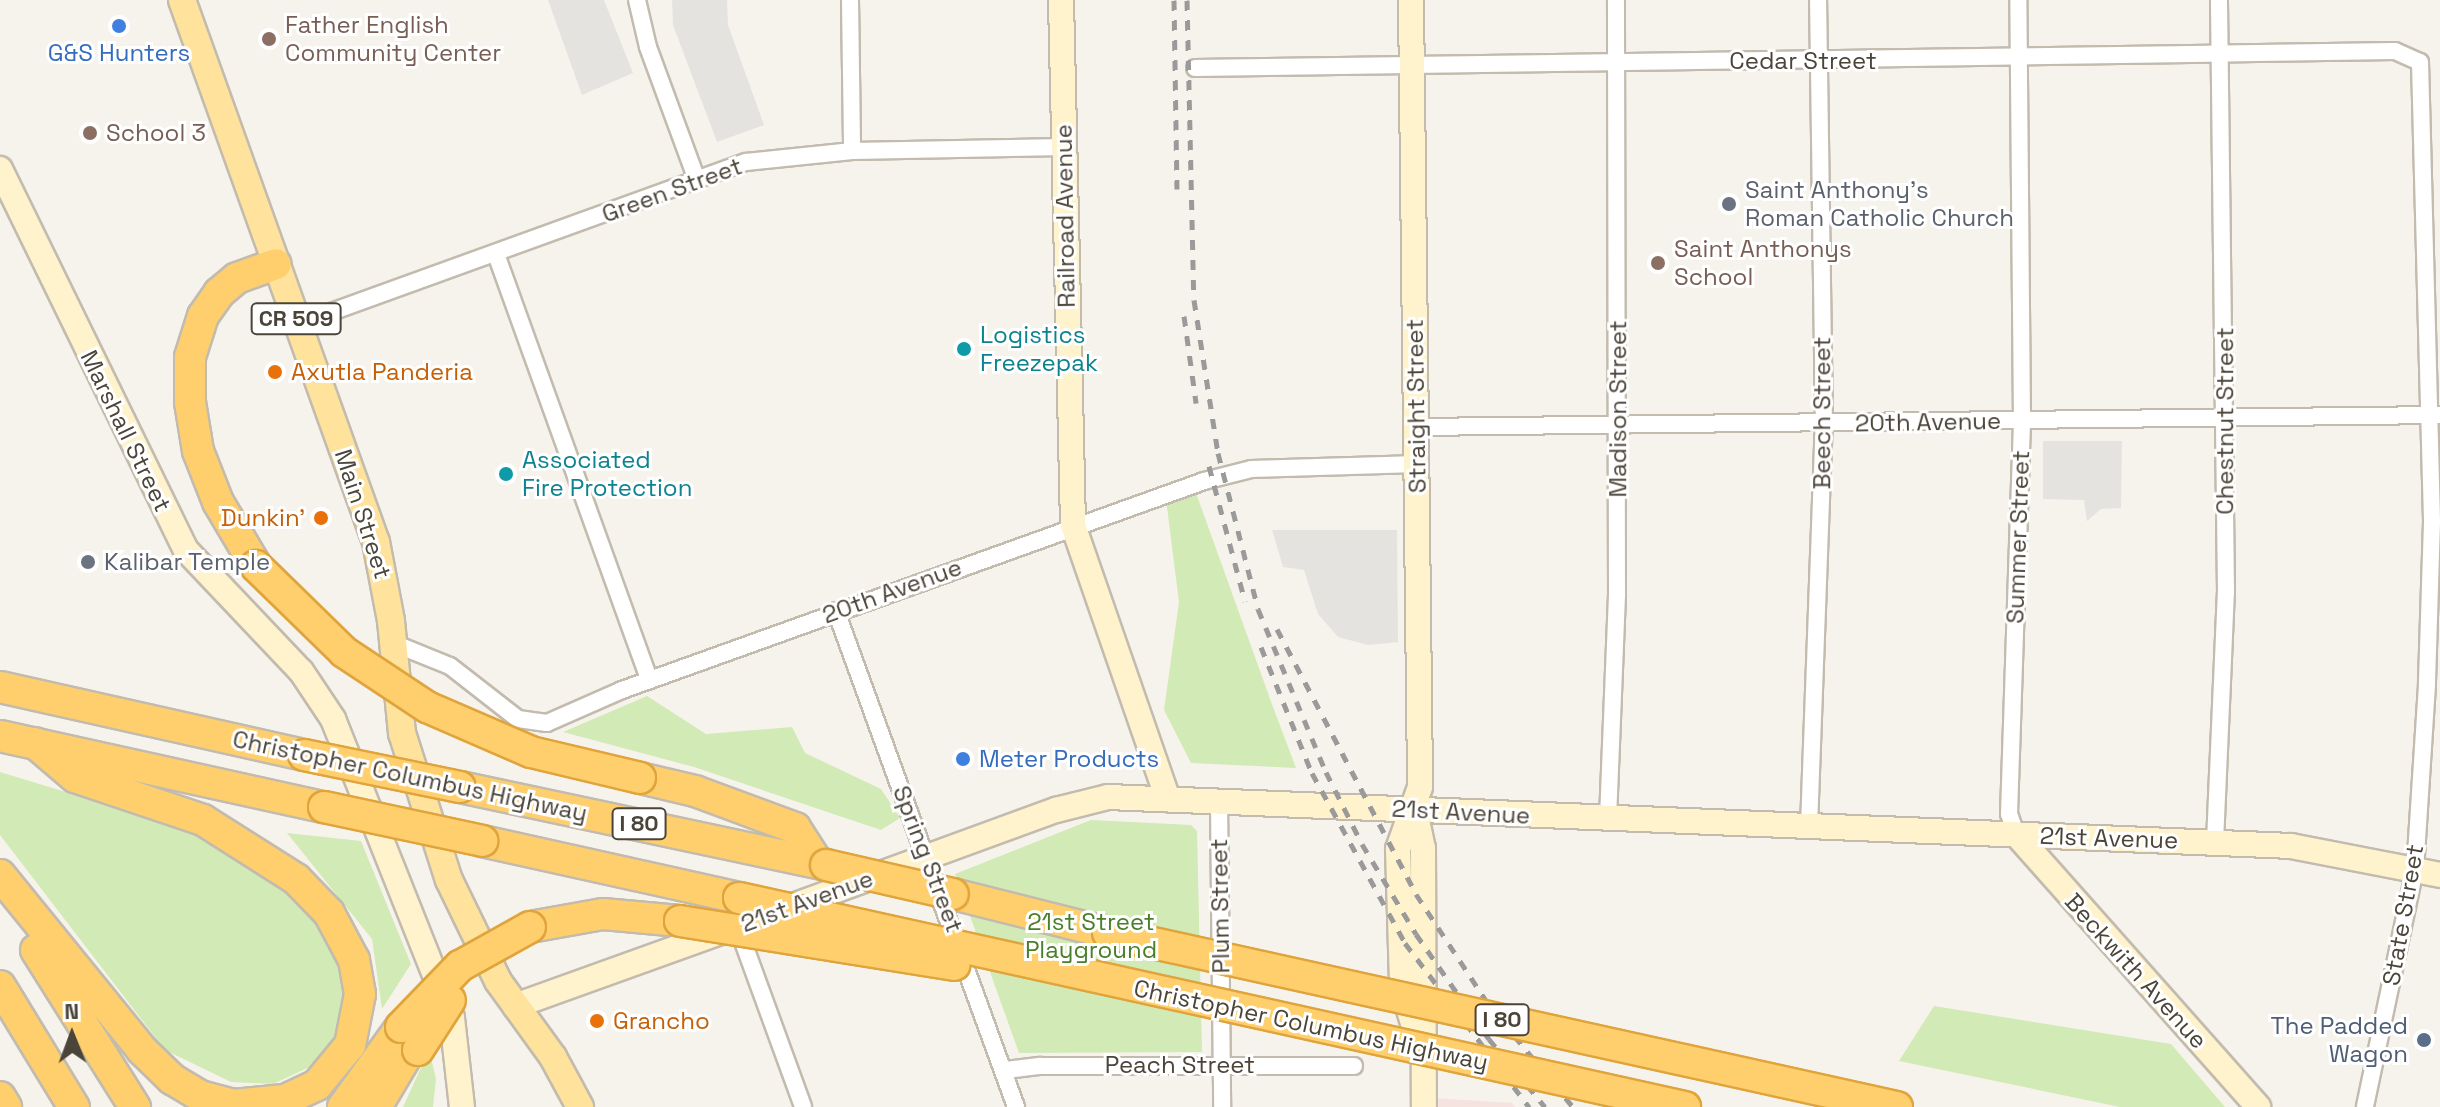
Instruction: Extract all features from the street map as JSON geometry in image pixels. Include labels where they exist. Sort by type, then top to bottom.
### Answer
[{"type":"highway","points":[[276,264],[237,278],[219,293],[203,316],[190,357],[190,402],[198,451],[218,502],[256,566],[344,652],[427,707],[531,752],[695,791],[795,828],[822,863]]},
{"type":"highway","name":"Christopher Columbus Highway","points":[[8,685],[304,755],[822,863],[1123,936],[1897,1107]]},
{"type":"highway","name":"Christopher Columbus Highway","points":[[0,736],[482,841],[738,913],[1276,1017],[1685,1107]]},
{"type":"highway","points":[[0,875],[142,1050],[172,1079],[200,1096],[233,1105],[285,1100],[317,1085],[350,1045],[360,994],[354,960],[329,913],[296,879],[203,820],[75,777],[35,743]]},
{"type":"highway","points":[[0,901],[79,1011],[135,1107]]},
{"type":"highway","points":[[376,1107],[411,1041],[460,966],[531,930],[603,914],[680,921],[1276,1017]]},
{"type":"highway","points":[[343,1107],[488,964],[531,930]]},
{"type":"highway","points":[[0,986],[74,1107]]},
{"type":"highway","points":[[396,1107],[411,1041]]},
{"type":"highway","points":[[0,1097],[6,1107]]},
{"type":"main road","name":"Main Street","points":[[182,0],[378,550],[393,643],[400,717],[412,771],[449,880],[475,939],[515,1006],[553,1057],[580,1107]]},
{"type":"street","points":[[637,0],[648,47],[697,180]]},
{"type":"street","points":[[850,0],[852,151]]},
{"type":"street","name":"Railroad Avenue","points":[[1061,0],[1073,525],[1168,799]]},
{"type":"street","name":"Straight Street","points":[[1411,0],[1420,787],[1415,811],[1423,848],[1420,1047],[1424,1107]]},
{"type":"street","name":"Madison Street","points":[[1608,819],[1618,426],[1616,0]]},
{"type":"street","name":"Beech Street","points":[[1809,827],[1824,425],[1818,0]]},
{"type":"street","name":"Summer Street","points":[[2016,834],[2009,814],[2022,420],[2018,0]]},
{"type":"street","name":"Chestnut Street","points":[[2215,842],[2226,592],[2219,0]]},
{"type":"street","name":"Cedar Street","points":[[1195,68],[2411,53]]},
{"type":"street","name":"State Street","points":[[2365,1107],[2415,869],[2432,522],[2434,416],[2424,69],[2411,53]]},
{"type":"street","name":"Green Street","points":[[298,324],[746,162],[852,151],[1064,147]]},
{"type":"street","name":"Marshall Street","points":[[0,169],[186,550],[301,671],[333,719],[452,1018],[462,1107]]},
{"type":"street","points":[[496,254],[649,680]]},
{"type":"street","name":"20th Avenue","points":[[1416,427],[1824,425],[2434,416]]},
{"type":"street","name":"20th Avenue","points":[[393,643],[450,666],[505,711],[533,724],[562,720],[649,680],[836,611],[1073,525],[1251,469],[1418,464]]},
{"type":"street","name":"Spring Street","points":[[836,611],[1006,1070],[1016,1107]]},
{"type":"street","name":"21st Avenue","points":[[515,1006],[738,913],[927,856],[1079,802],[1168,799],[2215,842],[2328,849],[2440,875]]},
{"type":"street","name":"Plum Street","points":[[1219,801],[1222,1107]]},
{"type":"street","name":"Beckwith Avenue","points":[[2016,834],[2258,1107]]},
{"type":"street","points":[[738,913],[803,1107]]},
{"type":"street","name":"Peach Street","points":[[1006,1070],[1222,1064],[1354,1066]]},
{"type":"shaded area","points":[[548,0],[604,0],[633,73],[582,95]]},
{"type":"shaded area","points":[[672,0],[727,0],[728,25],[764,125],[717,142],[673,25]]},
{"type":"shaded area","points":[[2043,441],[2122,441],[2121,508],[2101,509],[2087,521],[2084,500],[2043,499]]},
{"type":"shaded area","points":[[1272,530],[1397,530],[1398,642],[1368,645],[1338,637],[1318,614],[1304,570],[1283,567]]},
{"type":"shaded area","points":[[1433,1098],[1512,1103],[1515,1107],[1434,1107]]},
{"type":"green space","points":[[1196,493],[1296,768],[1191,763],[1164,710],[1179,602],[1166,499]]},
{"type":"green space","points":[[647,696],[706,734],[792,727],[805,753],[881,789],[900,818],[881,830],[694,767],[563,732]]},
{"type":"green space","points":[[0,772],[217,838],[312,906],[349,964],[344,1019],[318,1063],[273,1084],[231,1082],[165,1050],[0,835]]},
{"type":"green space","name":"21st Street Playground","points":[[1091,820],[1191,825],[1197,831],[1202,1052],[1019,1053],[955,874]]},
{"type":"green space","points":[[287,833],[361,841],[411,964],[382,1009],[372,939]]},
{"type":"green space","points":[[1934,1006],[2171,1044],[2225,1107],[2120,1107],[1899,1061]]},
{"type":"green space","points":[[429,1050],[436,1079],[433,1107],[403,1107]]},
{"type":"railway","points":[[1174,0],[1177,189]]},
{"type":"railway","points":[[1187,0],[1194,300],[1218,453],[1258,609],[1326,772],[1362,844],[1416,934],[1489,1039],[1545,1107]]},
{"type":"railway","points":[[1184,316],[1196,403]]},
{"type":"railway","points":[[1209,466],[1245,601]]},
{"type":"railway","points":[[1277,629],[1416,894],[1489,1005],[1573,1107]]},
{"type":"railway","points":[[1261,647],[1312,773],[1405,943],[1529,1107]]},
{"type":"place","name":"G&S Hunters","points":[[119,26]]},
{"type":"place","name":"Father English Community Center","points":[[269,39]]},
{"type":"place","name":"School 3","points":[[90,133]]},
{"type":"place","name":"Saint Anthony's Roman Catholic Church","points":[[1729,204]]},
{"type":"place","name":"Saint Anthonys School","points":[[1658,263]]},
{"type":"place","name":"Logistics Freezepak","points":[[964,349]]},
{"type":"place","name":"Axutla Panderia","points":[[275,372]]},
{"type":"place","name":"Associated Fire Protection","points":[[506,474]]},
{"type":"place","name":"Dunkin'","points":[[321,518]]},
{"type":"place","name":"Kalibar Temple","points":[[88,562]]},
{"type":"place","name":"Meter Products","points":[[963,759]]},
{"type":"place","name":"Grancho","points":[[597,1021]]},
{"type":"place","name":"The Padded Wagon","points":[[2424,1040]]}]
